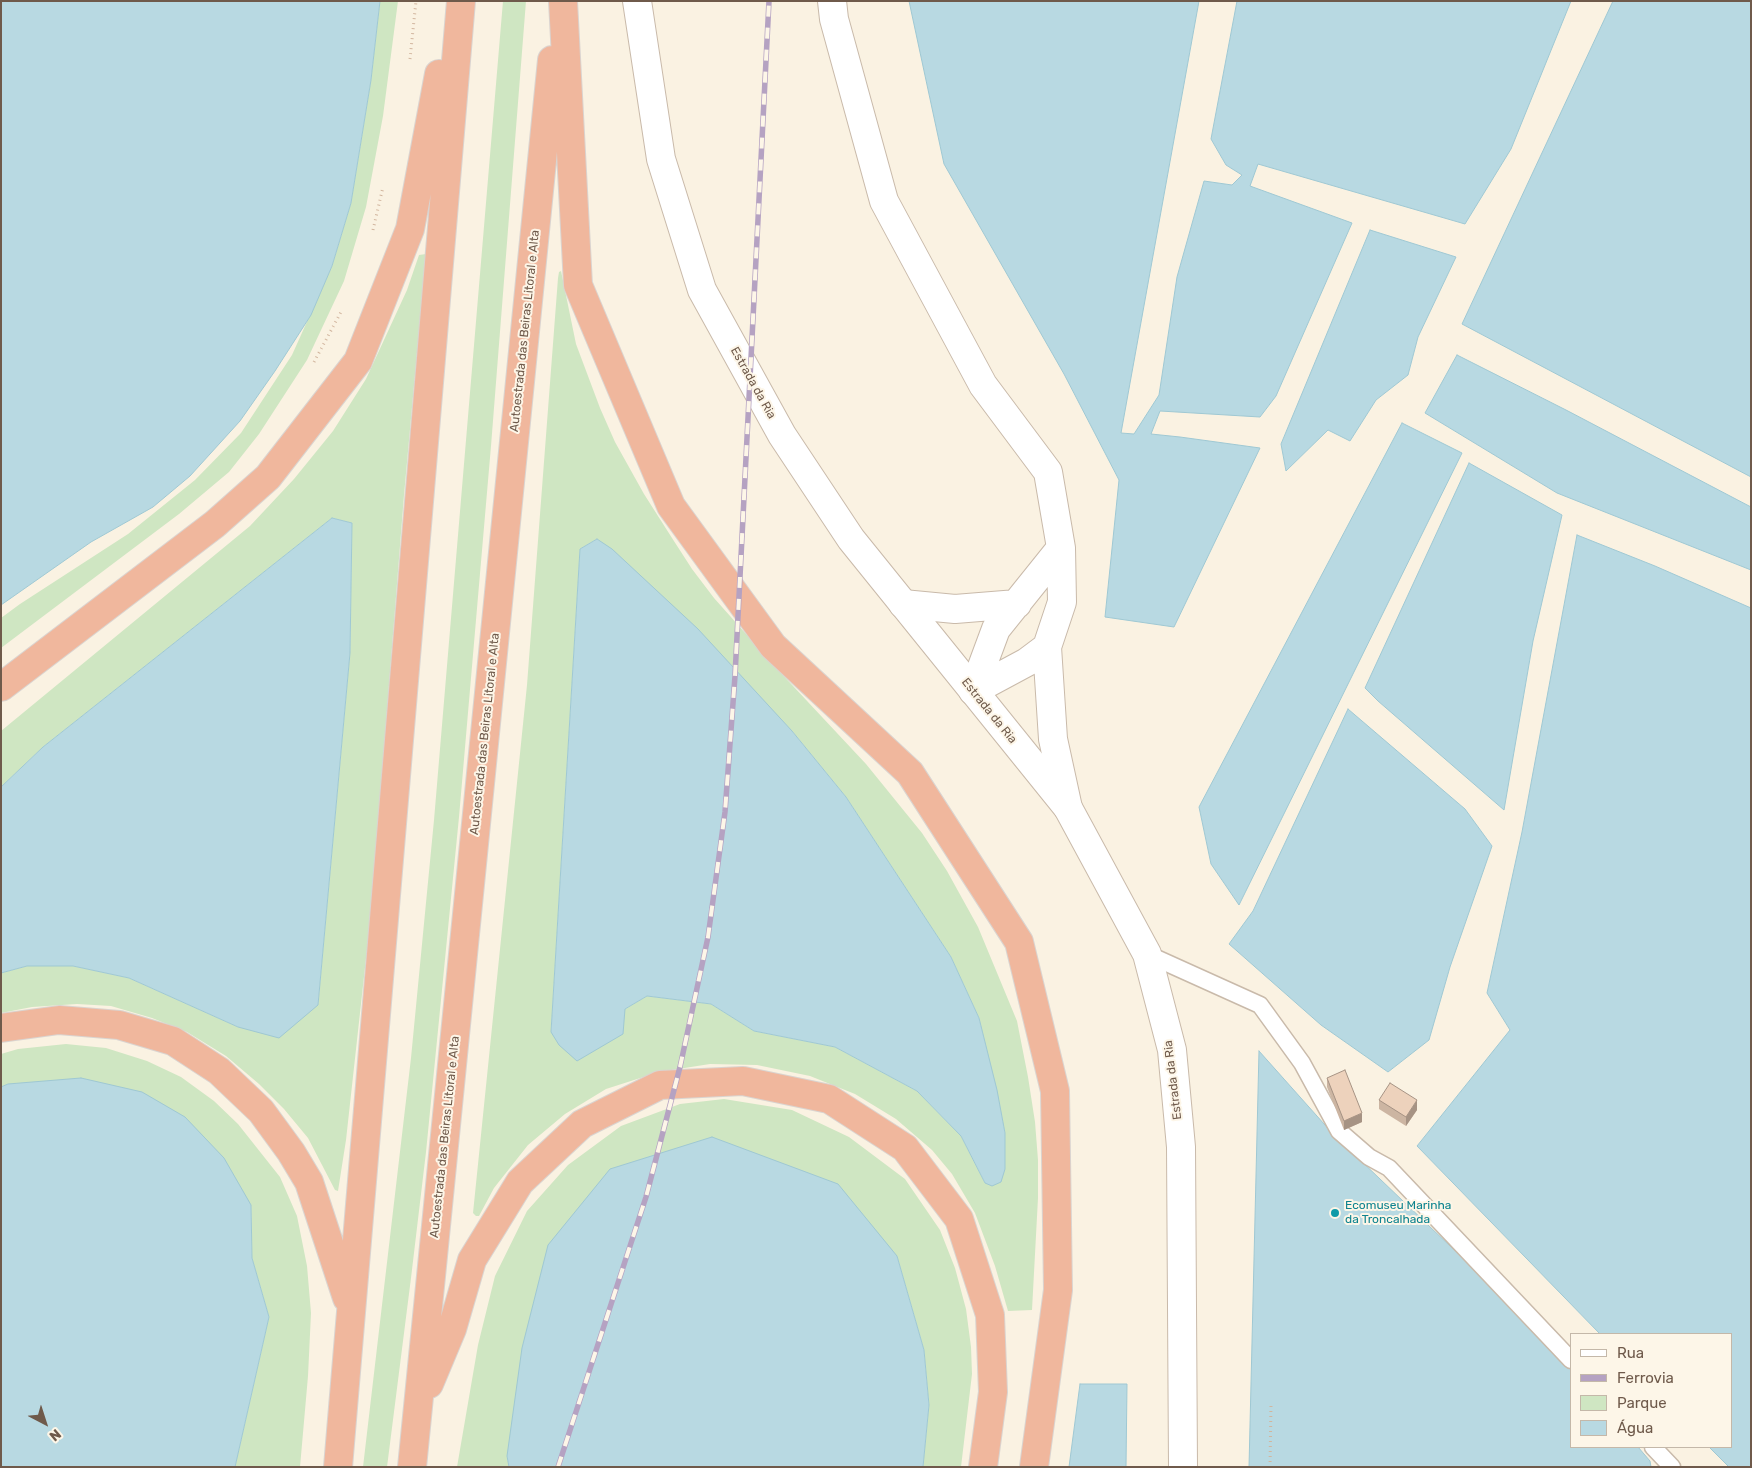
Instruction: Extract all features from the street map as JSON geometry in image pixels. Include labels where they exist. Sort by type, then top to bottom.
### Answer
[{"type":"highway","points":[[1,687],[215,524],[268,477],[358,361],[410,230],[452,1]]},
{"type":"highway","points":[[338,1467],[461,1]]},
{"type":"highway","name":"Autoestrada das Beiras Litoral e Alta","points":[[412,1467],[558,1]]},
{"type":"highway","points":[[563,1],[578,285],[672,506],[773,646],[910,773],[1019,942],[1055,1090],[1058,1290],[1034,1467]]},
{"type":"highway","points":[[1,1028],[59,1020],[119,1025],[173,1041],[219,1071],[261,1111],[291,1152],[309,1182],[351,1309]]},
{"type":"highway","points":[[418,1408],[452,1330],[472,1260],[520,1182],[582,1124],[660,1085],[743,1081],[829,1099],[905,1148],[960,1219],[990,1315],[993,1392],[983,1467]]},
{"type":"street","name":"Estrada da Ria","points":[[637,1],[661,159],[702,290],[782,435],[852,539],[1068,808],[1147,954],[1172,1050],[1181,1147],[1183,1467]]},
{"type":"street","points":[[832,1],[834,19],[884,201],[983,385],[1048,472],[1060,548],[1062,602],[1047,647],[1053,739],[1068,808]]},
{"type":"street","points":[[973,691],[996,629],[1060,548]]},
{"type":"street","points":[[903,604],[955,610],[1016,604]]},
{"type":"street","points":[[973,691],[1027,662],[1047,647]]},
{"type":"lane","points":[[1147,954],[1260,1005],[1302,1063],[1339,1131],[1368,1157],[1389,1168],[1570,1359]]},
{"type":"lane","points":[[1654,1448],[1672,1467]]},
{"type":"path","points":[[409,64],[416,1]]},
{"type":"path","points":[[372,232],[383,185]]},
{"type":"path","points":[[312,366],[345,304]]},
{"type":"path","points":[[1270,1467],[1271,1402]]},
{"type":"green space","points":[[380,1],[398,1],[383,116],[366,207],[344,281],[307,360],[259,434],[229,472],[179,514],[1,648],[1,618],[128,534],[195,480],[241,433],[292,355],[332,266],[351,203],[371,80]]},
{"type":"green space","points":[[503,1],[526,1],[491,446],[459,817],[426,1152],[387,1467],[363,1467],[411,1058],[434,820]]},
{"type":"green space","points":[[426,254],[404,495],[371,913],[346,1140],[338,1191],[335,1190],[308,1138],[284,1109],[259,1084],[226,1056],[187,1032],[152,1018],[111,1006],[77,1004],[32,1007],[1,1013],[1,973],[27,966],[73,966],[129,978],[238,1027],[318,1005],[350,653],[352,523],[332,518],[43,747],[1,787],[1,731],[250,526],[294,479],[333,431],[366,379],[407,290],[419,255]]},
{"type":"green space","points":[[561,271],[576,344],[600,408],[615,442],[644,494],[672,538],[714,598],[866,764],[922,833],[947,871],[978,927],[1017,1021],[1035,1122],[1038,1198],[1032,1310],[1008,1311],[995,1266],[975,1213],[952,1174],[932,1150],[896,1119],[855,1094],[810,1076],[757,1065],[710,1064],[659,1072],[606,1089],[565,1114],[528,1145],[494,1188],[479,1216],[473,1213],[527,685],[559,272]],"holes":[[[597,539],[792,731],[846,797],[951,957],[979,1018],[1005,1133],[1005,1169],[985,1183],[961,1136],[917,1091],[835,1047],[754,1031],[711,1004],[647,996],[625,1009],[551,1032],[580,549]]]},
{"type":"green space","points":[[66,1044],[106,1048],[147,1061],[181,1077],[214,1101],[238,1124],[280,1177],[297,1216],[307,1266],[311,1313],[300,1467],[235,1467],[269,1317],[252,1258],[251,1205],[8,1084],[1,1087],[1,1054],[18,1049]]},
{"type":"green space","points":[[724,1099],[792,1110],[849,1137],[905,1179],[940,1230],[955,1268],[966,1309],[971,1347],[972,1374],[961,1467],[923,1467],[929,1405],[924,1350],[897,1256],[507,1456],[509,1467],[457,1467],[478,1345],[495,1276],[527,1211],[568,1165],[621,1126],[680,1104]]},
{"type":"water","points":[[1,1],[380,1],[371,80],[351,203],[332,266],[311,315],[240,421],[190,476],[153,507],[91,542],[1,605]]},
{"type":"water","points":[[909,1],[1199,1],[1121,433],[1134,434],[1159,395],[1177,277],[1204,181],[1232,185],[1242,175],[1226,165],[1211,139],[1237,1],[1571,1],[1511,149],[1465,224],[1258,164],[1250,186],[1352,223],[1276,396],[1260,417],[1160,411],[1151,434],[1260,448],[1174,627],[1105,617],[1119,480],[1064,374],[944,164]]},
{"type":"water","points":[[1613,1],[1751,1],[1751,477],[1462,324]]},
{"type":"water","points":[[1370,230],[1456,257],[1418,337],[1408,375],[1376,400],[1350,441],[1328,430],[1286,471],[1281,444]]},
{"type":"water","points":[[1457,355],[1751,507],[1751,570],[1557,493],[1425,413]]},
{"type":"water","points":[[1402,423],[1462,453],[1239,905],[1211,864],[1199,807]]},
{"type":"water","points":[[1469,463],[1562,515],[1533,641],[1504,810],[1365,688]]},
{"type":"water","points":[[332,518],[352,523],[350,653],[318,1005],[279,1038],[238,1027],[129,978],[73,966],[27,966],[1,973],[1,787],[43,747]]},
{"type":"water","points":[[1577,535],[1655,566],[1751,608],[1751,1467],[1729,1467],[1710,1448],[1732,1448],[1732,1333],[1599,1333],[1417,1146],[1510,1030],[1487,993],[1522,832]]},
{"type":"water","points":[[597,539],[612,549],[698,629],[792,731],[846,797],[951,957],[979,1018],[997,1090],[1005,1133],[1005,1169],[1001,1182],[992,1186],[985,1183],[961,1136],[917,1091],[835,1047],[754,1031],[711,1004],[647,996],[625,1009],[623,1034],[577,1061],[559,1045],[551,1032],[580,549]]},
{"type":"water","points":[[1348,709],[1465,809],[1492,846],[1450,967],[1429,1040],[1388,1072],[1321,1025],[1229,944],[1253,911]]},
{"type":"water","name":"Ecomuseu Marinha da Troncalhada","points":[[1259,1051],[1333,1134],[1497,1291],[1570,1368],[1570,1448],[1639,1448],[1650,1461],[1651,1467],[1249,1467]]},
{"type":"water","points":[[81,1078],[142,1092],[185,1117],[224,1158],[251,1205],[252,1258],[269,1317],[235,1467],[1,1467],[1,1087],[8,1084]]},
{"type":"water","points":[[712,1137],[838,1184],[897,1256],[924,1350],[929,1405],[923,1467],[509,1467],[507,1456],[522,1348],[548,1245],[610,1169]]},
{"type":"water","points":[[1080,1384],[1127,1384],[1126,1467],[1069,1467]]},
{"type":"building","points":[[1345,1070],[1362,1113],[1344,1121],[1327,1078]]},
{"type":"building","points":[[1390,1083],[1417,1100],[1406,1117],[1379,1100]]},
{"type":"railway","points":[[558,1467],[646,1197],[680,1067],[708,937],[725,812],[735,676],[769,1]]},
{"type":"place","name":"Ecomuseu Marinha da Troncalhada","points":[[1335,1213]]}]
